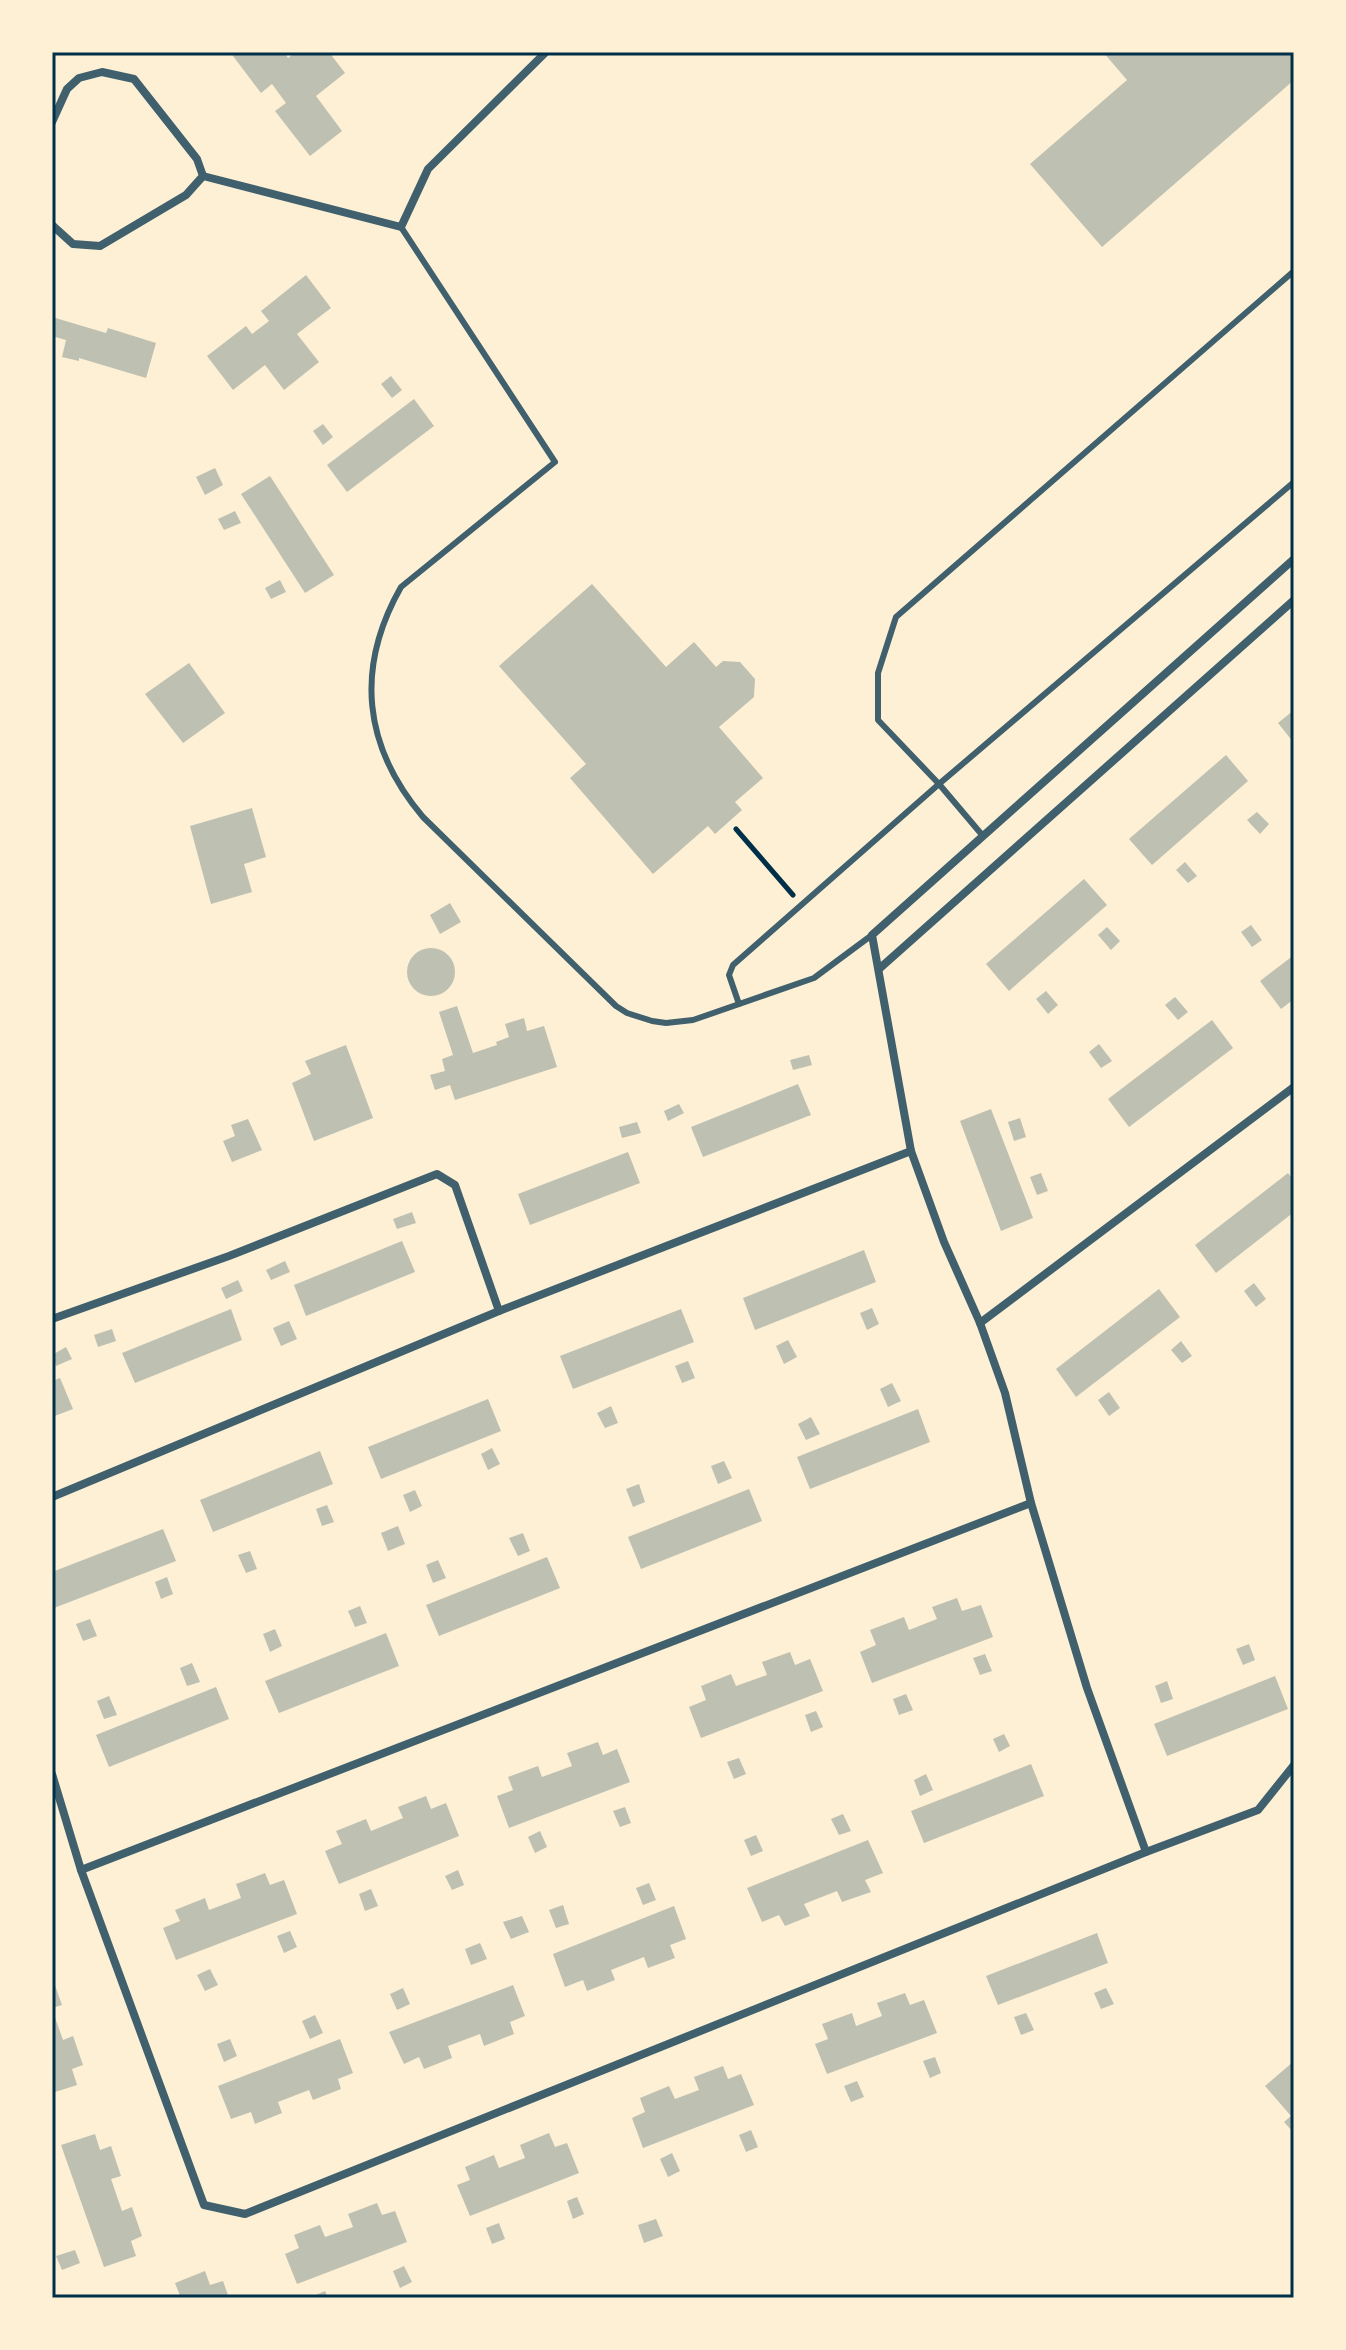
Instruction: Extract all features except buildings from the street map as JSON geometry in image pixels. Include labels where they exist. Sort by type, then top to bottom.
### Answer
[{"type":"street","points":[[203,176],[401,227],[428,169],[546,52]]},
{"type":"street","points":[[52,122],[67,89],[79,78],[102,72],[134,79],[197,159],[203,176]]},
{"type":"street","points":[[52,225],[73,244],[100,246],[186,195],[203,176]]},
{"type":"street","points":[[1146,1852],[1087,1688],[1031,1503],[1005,1393],[911,1151],[872,935],[1294,559]]},
{"type":"street","points":[[879,969],[1294,600]]},
{"type":"street","points":[[980,1323],[1294,1087]]},
{"type":"street","points":[[52,1497],[499,1311],[911,1151]]},
{"type":"street","points":[[52,1319],[229,1256],[437,1174],[455,1185],[499,1311]]},
{"type":"street","points":[[81,1870],[1031,1503]]},
{"type":"street","points":[[52,1774],[81,1870],[204,2205],[245,2214],[1146,1852],[1258,1810],[1294,1765]]},
{"type":"lane","points":[[401,227],[555,462],[401,587],[389,609],[373,658],[372,709],[384,757],[407,799],[616,1006],[639,1018],[666,1023],[693,1020],[814,978],[872,935]]},
{"type":"lane","points":[[983,836],[878,720],[878,673],[896,617],[1294,271]]},
{"type":"lane","points":[[739,1004],[729,975],[733,965],[939,784],[1294,482]]},
{"type":"path","points":[[736,829],[801,905]]}]
